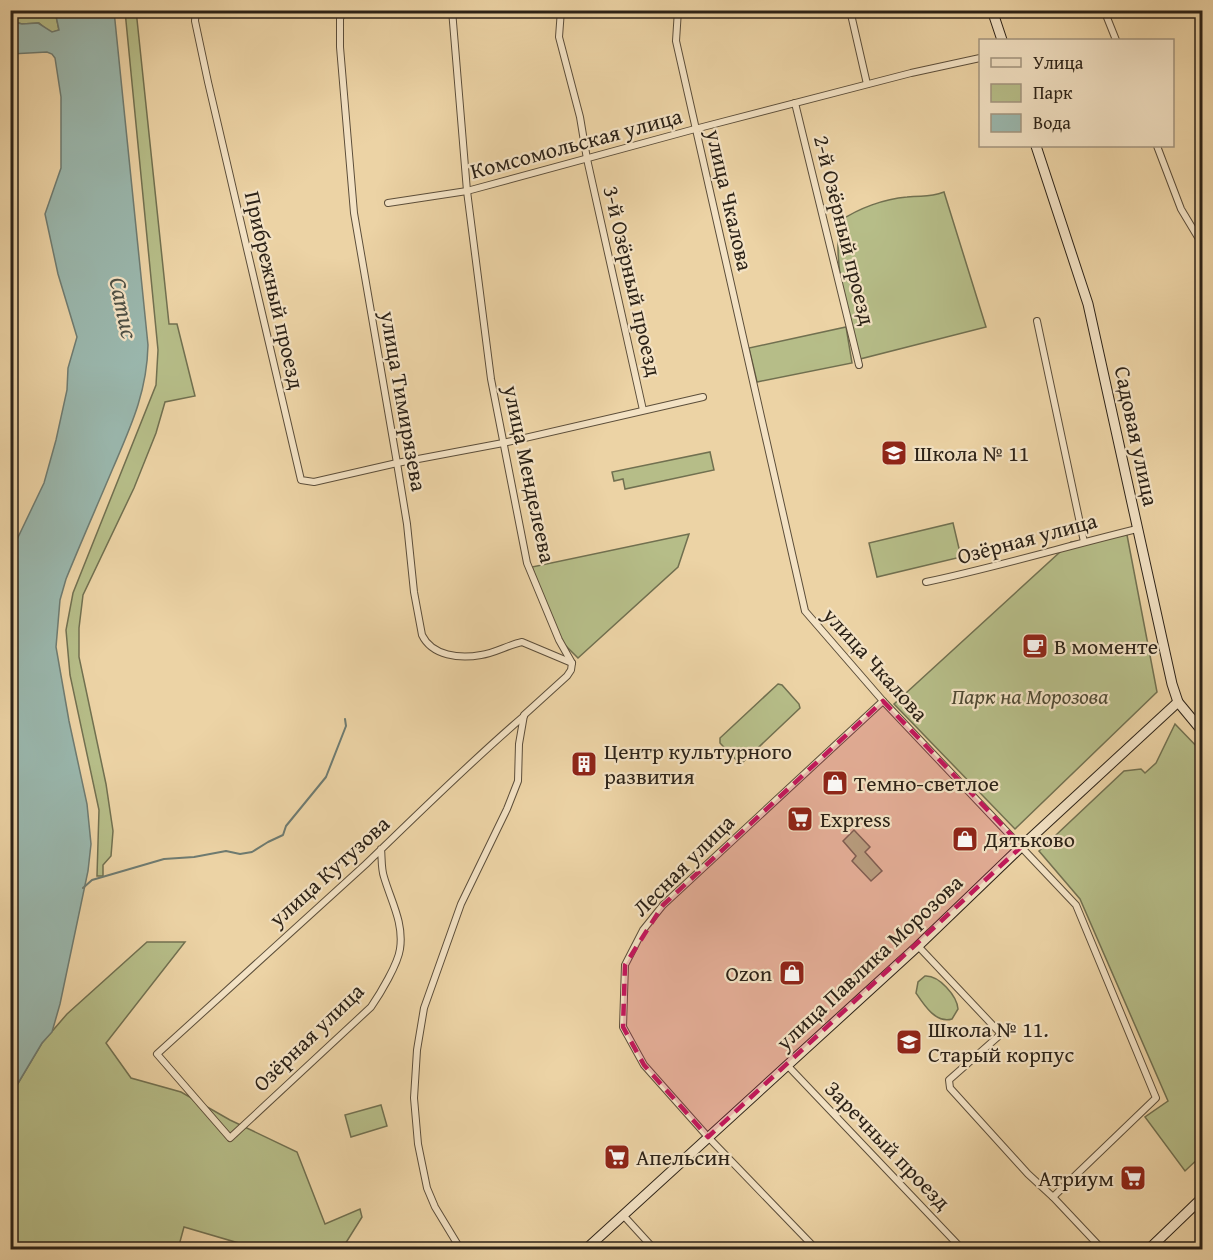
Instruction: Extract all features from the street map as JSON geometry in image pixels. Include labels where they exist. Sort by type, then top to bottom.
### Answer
[{"type":"street","name":"Прибрежный проезд","points":[[196,10],[195,21],[208,82],[301,480],[314,482],[398,463]]},
{"type":"street","name":"улица Тимирязева","points":[[343,10],[339,19],[340,46],[354,213],[398,463],[414,592],[424,640],[442,654],[453,656],[481,656],[522,642],[572,663]]},
{"type":"street","name":"улица Менделеева","points":[[452,10],[467,191],[483,321],[503,444],[527,563],[559,640],[572,663]]},
{"type":"street","name":"3-й Озёрный проезд","points":[[561,10],[559,38],[580,117],[587,159],[643,410]]},
{"type":"street","name":"улица Чкалова","points":[[678,10],[675,41],[806,611],[883,701],[1076,905],[1156,1098],[1053,1197]]},
{"type":"street","points":[[850,10],[867,84]]},
{"type":"street","points":[[992,10],[1002,39]]},
{"type":"street","points":[[1104,10],[1116,39]]},
{"type":"street","name":"Комсомольская улица","points":[[388,203],[467,191],[867,84],[979,58]]},
{"type":"street","name":"2-й Озёрный проезд","points":[[795,103],[859,365]]},
{"type":"street","name":"Садовая улица","points":[[1036,147],[1088,304],[1166,662],[1178,702],[1203,731]]},
{"type":"street","points":[[1156,147],[1181,209],[1203,244]]},
{"type":"street","points":[[1036,321],[1084,542]]},
{"type":"street","points":[[398,463],[503,444],[703,397]]},
{"type":"street","name":"Озёрная улица","points":[[926,582],[1028,559],[1137,528]]},
{"type":"street","points":[[460,1250],[435,1207],[428,1188],[418,1144],[414,1098],[417,1050],[424,1008],[461,904],[518,781],[519,744],[524,715],[567,676],[572,663]]},
{"type":"street","name":"Лесная улица","points":[[817,1250],[708,1137],[644,1065],[623,1027],[625,965],[643,930],[663,905],[883,701]]},
{"type":"street","name":"улица Павлика Морозова","points":[[585,1250],[918,946],[1178,702]]},
{"type":"street","name":"улица Кутузова","points":[[230,1138],[157,1054],[524,715]]},
{"type":"street","name":"Озёрная улица","points":[[230,1138],[371,1007],[382,990],[400,951],[400,927],[391,894],[383,876],[381,849]]},
{"type":"street","points":[[918,946],[1001,1034],[949,1080],[950,1088],[1028,1174],[1103,1250]]},
{"type":"street","name":"Заречный проезд","points":[[787,1065],[963,1250]]},
{"type":"street","points":[[1148,1250],[1203,1198]]},
{"type":"street","points":[[623,1215],[655,1250]]},
{"type":"highlighted area","points":[[883,701],[1022,846],[708,1137],[644,1065],[623,1027],[625,965],[663,905]]},
{"type":"green space","points":[[136,10],[169,324],[177,324],[195,396],[165,402],[156,433],[134,488],[83,595],[79,628],[79,657],[106,784],[113,831],[111,856],[103,865],[103,876],[97,876],[99,810],[70,675],[66,630],[73,593],[156,385],[158,350],[125,11]]},
{"type":"green space","points":[[10,11],[55,11],[59,30],[51,33],[39,23],[22,24],[11,21]]},
{"type":"green space","points":[[944,192],[986,327],[860,359],[840,273],[838,238],[840,221],[863,208],[881,202]]},
{"type":"green space","points":[[846,327],[852,363],[757,382],[749,348]]},
{"type":"green space","points":[[710,452],[714,470],[625,489],[623,479],[614,481],[612,472]]},
{"type":"green space","points":[[953,523],[961,557],[877,577],[869,543]]},
{"type":"green space","points":[[689,534],[678,567],[578,658],[559,639],[532,567]]},
{"type":"green space","name":"Парк на Морозова","points":[[1127,535],[1157,692],[1015,829],[894,704],[1071,542]]},
{"type":"green space","points":[[778,684],[782,685],[800,708],[743,762],[739,763],[720,743],[720,738]]},
{"type":"green space","points":[[1175,724],[1202,752],[1202,1155],[1185,1171],[1145,1117],[1168,1101],[1080,899],[1039,851],[1124,771],[1141,769],[1145,773],[1156,763]]},
{"type":"green space","points":[[854,830],[870,847],[865,852],[882,871],[871,881],[852,861],[856,856],[843,841]]},
{"type":"green space","points":[[10,845],[17,892],[16,915],[11,938]]},
{"type":"green space","points":[[147,942],[185,942],[106,1043],[131,1078],[181,1092],[230,1120],[297,1152],[325,1224],[360,1209],[362,1217],[342,1249],[259,1249],[184,1227],[178,1249],[11,1250],[11,1095],[42,1043],[67,1014]]},
{"type":"green space","points":[[925,976],[936,979],[954,998],[958,1009],[952,1019],[946,1020],[936,1016],[916,993],[918,982]]},
{"type":"green space","points":[[381,1105],[387,1126],[351,1137],[345,1115]]},
{"type":"water","name":"Сатис","points":[[55,11],[114,11],[148,345],[145,378],[137,408],[66,579],[60,600],[56,647],[87,804],[91,844],[88,871],[52,1032],[42,1043],[11,1095],[10,938],[17,908],[17,888],[16,868],[10,845],[11,552],[44,483],[56,440],[67,390],[68,368],[77,337],[58,274],[45,214],[61,168],[61,97],[55,58],[47,52],[11,54],[10,21],[22,24],[38,23],[52,32],[59,30]]},
{"type":"waterway","points":[[83,888],[92,880],[164,859],[194,857],[226,851],[240,854],[252,852],[283,835],[286,826],[326,777],[346,726],[345,719]]},
{"type":"place","name":"Школа № 11","points":[[894,453]]},
{"type":"place","name":"В моменте","points":[[1035,646]]},
{"type":"place","name":"Центр культурного развития","points":[[584,764]]},
{"type":"place","name":"Темно-светлое","points":[[835,783]]},
{"type":"place","name":"Express","points":[[800,819]]},
{"type":"place","name":"Дятьково","points":[[965,839]]},
{"type":"place","name":"Ozon","points":[[792,973]]},
{"type":"place","name":"Школа № 11. Старый корпус","points":[[909,1042]]},
{"type":"place","name":"Апельсин","points":[[617,1157]]},
{"type":"place","name":"Атриум","points":[[1133,1178]]}]
